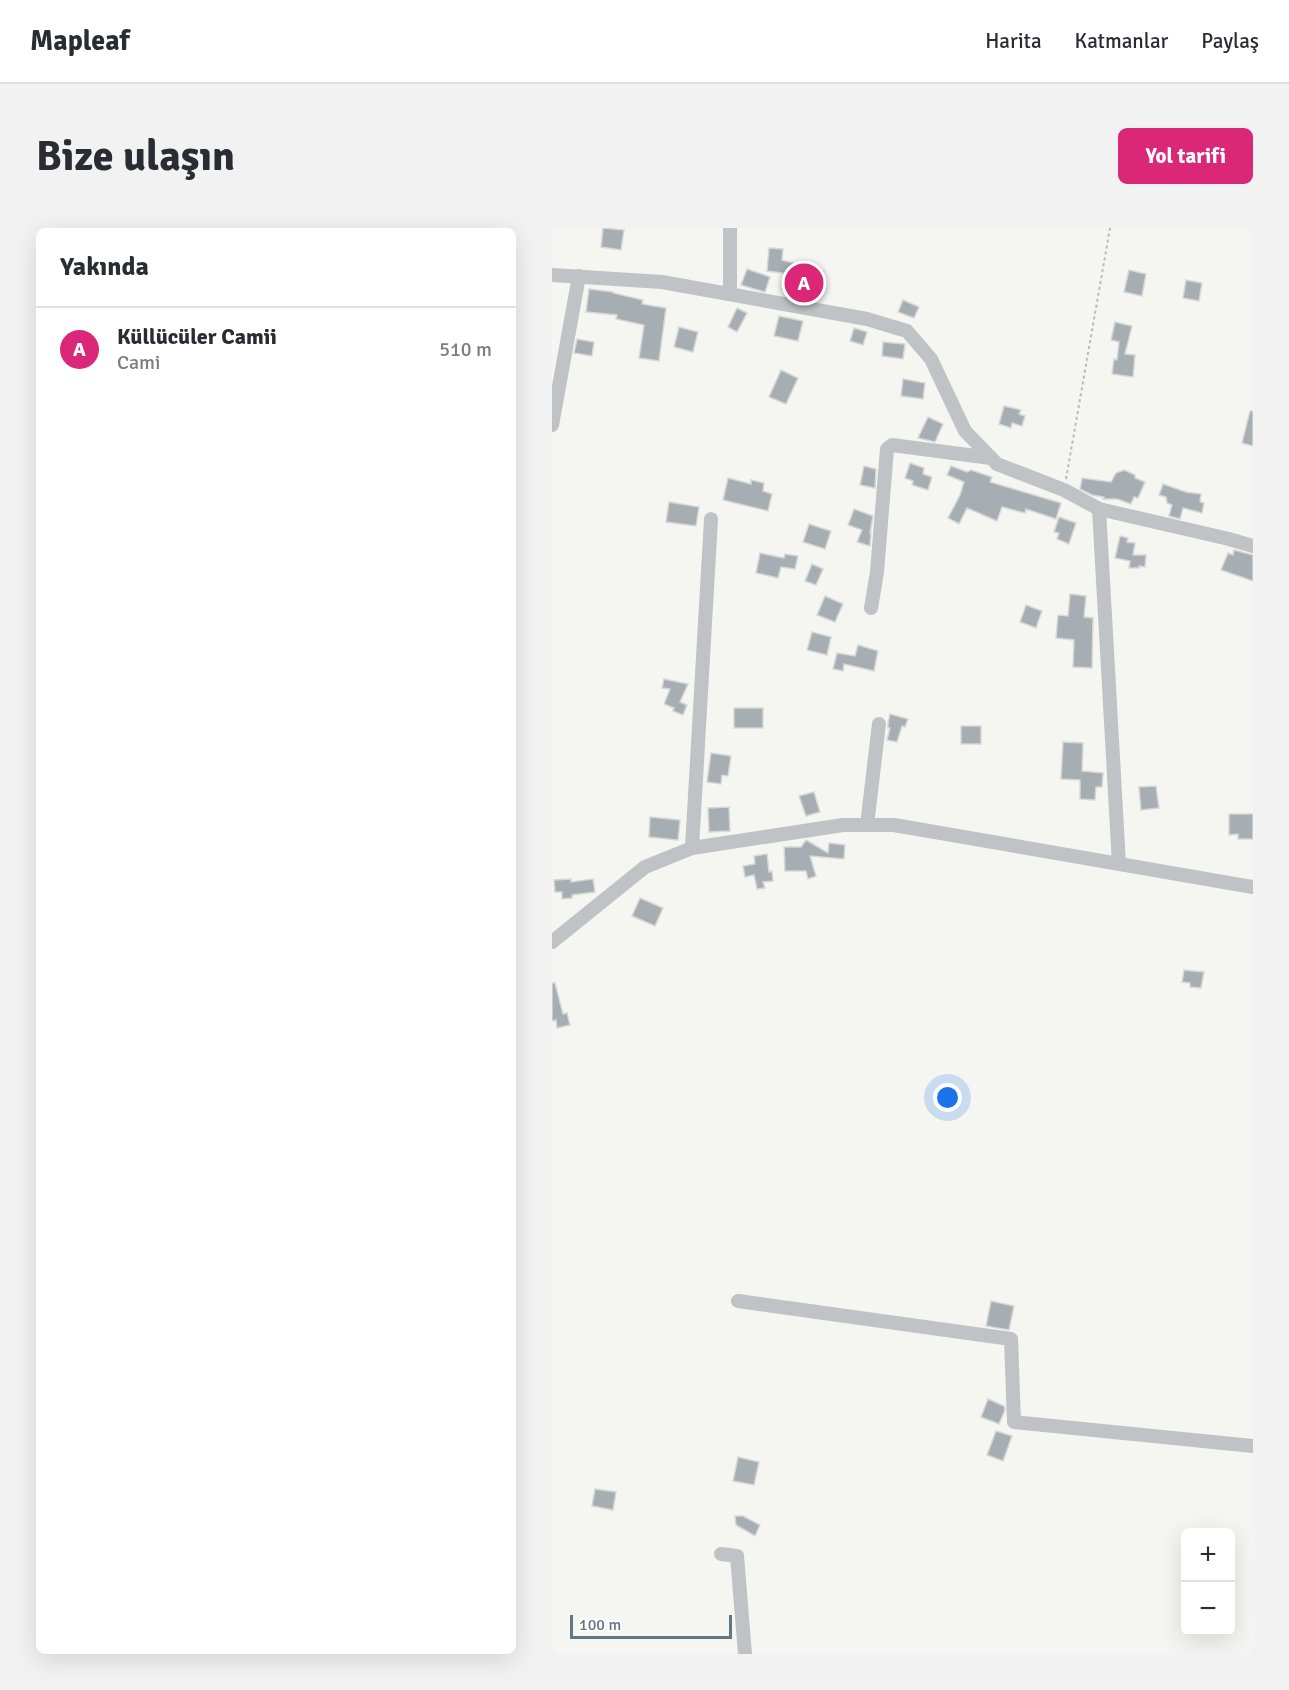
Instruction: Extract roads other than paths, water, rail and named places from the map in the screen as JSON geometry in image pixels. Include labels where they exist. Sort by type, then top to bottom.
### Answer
[{"type":"street","points":[[729,294],[730,228]]},
{"type":"street","points":[[552,275],[662,282],[867,318],[907,331],[931,359],[965,431],[997,464],[1064,490],[1099,509],[1229,538],[1253,546]]},
{"type":"street","points":[[552,425],[579,276]]},
{"type":"street","points":[[871,608],[877,572],[887,449],[892,445],[991,458]]},
{"type":"street","points":[[1099,509],[1119,864]]},
{"type":"street","points":[[692,848],[711,519]]},
{"type":"street","points":[[867,825],[879,724]]},
{"type":"street","points":[[552,942],[645,867],[692,848],[843,825],[894,825],[1253,887]]},
{"type":"street","points":[[738,1301],[1011,1339],[1014,1422],[1253,1446]]},
{"type":"street","points":[[721,1554],[737,1556],[745,1654]]},
{"type":"place","name":"Küllücüler Camii","points":[[804,283]]}]
